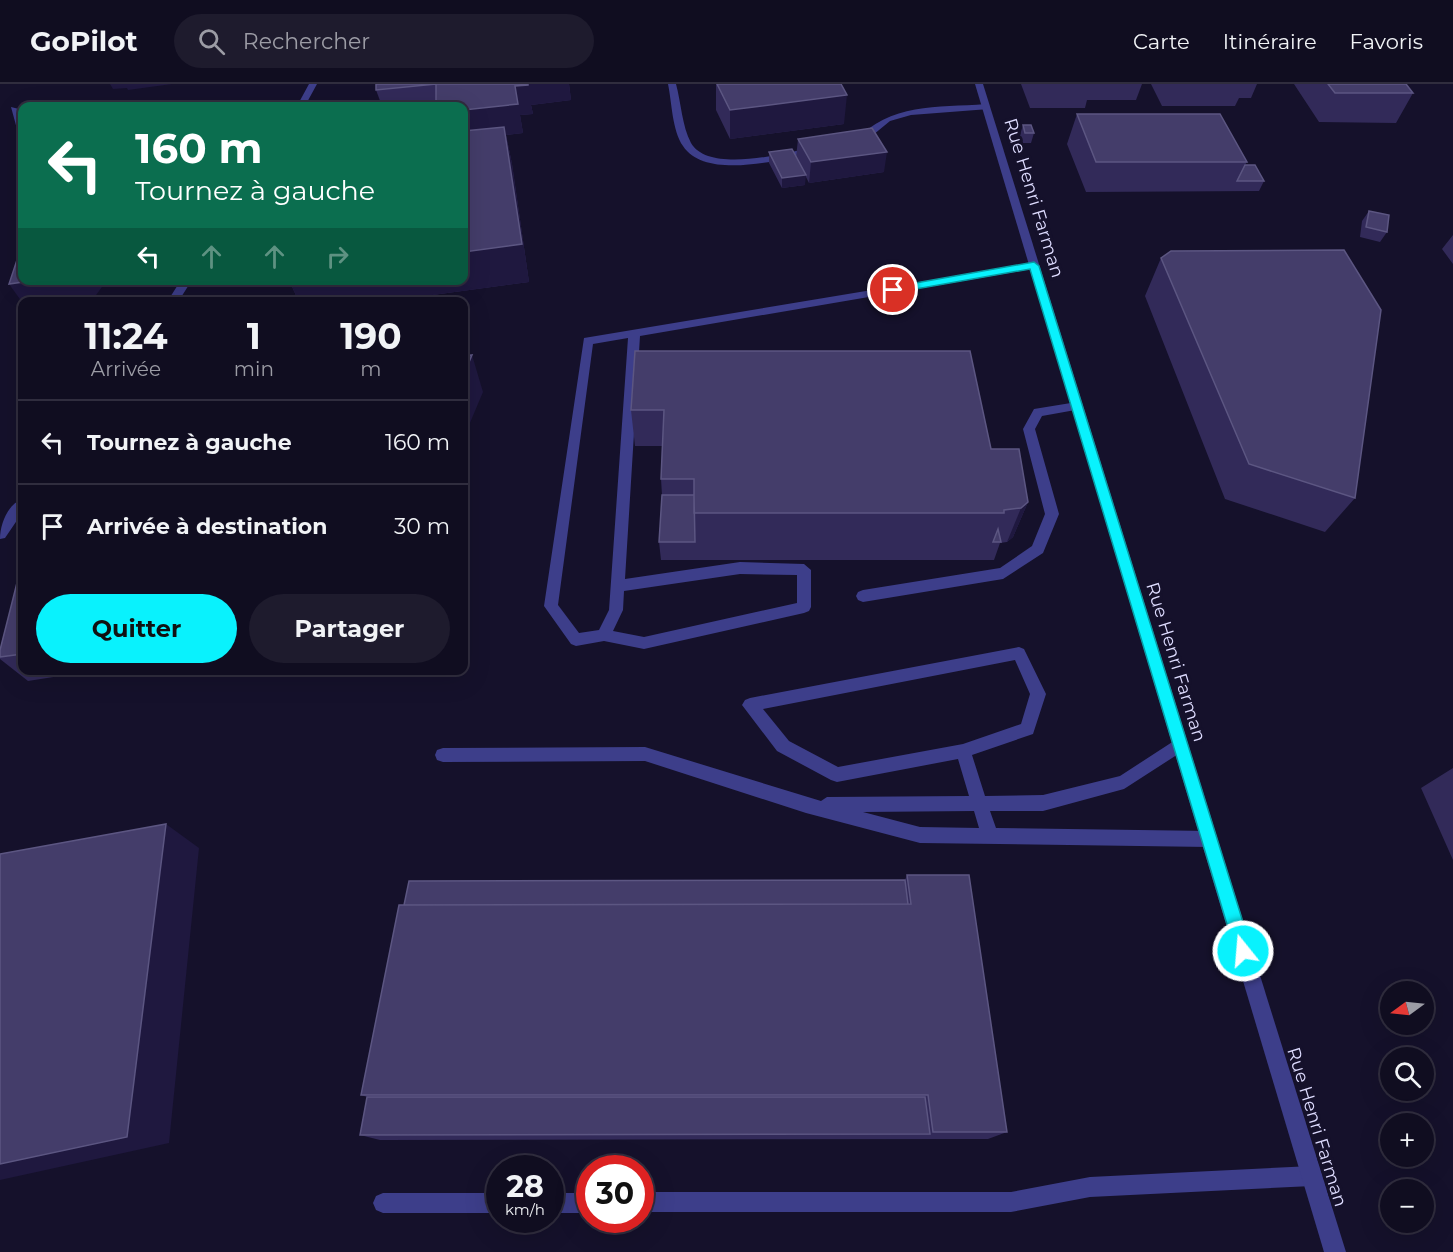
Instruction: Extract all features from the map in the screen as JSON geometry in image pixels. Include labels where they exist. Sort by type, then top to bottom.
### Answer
[{"type":"street","points":[[303,102],[313,84]]},
{"type":"street","points":[[672,84],[688,147],[703,159],[725,164],[832,148]]},
{"type":"street","name":"Rue Henri Farman","points":[[979,84],[1335,1252]]},
{"type":"street","points":[[844,146],[856,144],[887,119],[910,112],[986,107]]},
{"type":"street","points":[[14,109],[18,119]]},
{"type":"street","points":[[618,586],[740,568],[804,570],[804,607],[644,643],[604,635],[576,640],[551,606],[588,341],[1034,266]]},
{"type":"street","points":[[604,635],[616,610],[634,335]]},
{"type":"street","points":[[863,596],[1003,573],[1038,549],[1052,514],[1029,429],[1038,412],[1077,406]]},
{"type":"street","points":[[0,534],[18,509]]},
{"type":"street","points":[[1019,653],[1038,694],[1027,729],[963,751],[837,775],[783,746],[750,705],[1019,653]]},
{"type":"street","points":[[806,805],[1043,803],[1124,782],[1180,744]]},
{"type":"street","points":[[963,751],[990,836]]},
{"type":"street","points":[[443,755],[645,754],[806,805],[920,835],[1209,839]]},
{"type":"street","points":[[654,1202],[1011,1202],[1090,1187],[1312,1176]]},
{"type":"street","points":[[383,1203],[486,1203]]},
{"type":"building","points":[[376,84],[436,84],[376,90]]},
{"type":"building","points":[[436,84],[528,84],[515,86],[518,104],[468,110],[468,102],[436,102]]},
{"type":"building","points":[[717,84],[841,84],[847,95],[730,110]]},
{"type":"building","points":[[1328,84],[1406,84],[1413,93],[1335,93]]},
{"type":"building","points":[[1077,114],[1220,114],[1247,162],[1096,162]]},
{"type":"building","points":[[1023,125],[1031,125],[1034,133],[1025,133]]},
{"type":"building","points":[[504,127],[522,244],[468,251],[468,131]]},
{"type":"building","points":[[872,128],[887,152],[811,162],[798,139]]},
{"type":"building","points":[[792,149],[806,175],[782,178],[769,152]]},
{"type":"building","points":[[1245,165],[1255,165],[1264,181],[1237,181]]},
{"type":"building","points":[[1369,211],[1389,215],[1387,232],[1366,227]]},
{"type":"building","points":[[1344,250],[1381,310],[1355,498],[1249,464],[1161,258],[1171,251]]},
{"type":"building","points":[[18,257],[18,283],[9,284]]},
{"type":"building","points":[[635,351],[970,351],[991,449],[1019,449],[1028,502],[1021,508],[1004,510],[1004,513],[694,513],[694,479],[661,479],[664,410],[631,410]]},
{"type":"building","points":[[662,495],[694,495],[695,542],[659,542]]},
{"type":"building","points":[[998,529],[1001,542],[993,542]]},
{"type":"building","points":[[18,579],[18,655],[0,657]]},
{"type":"building","points":[[166,824],[127,1137],[0,1164],[0,854]]},
{"type":"building","points":[[907,875],[969,875],[1007,1132],[933,1132],[928,1095],[361,1095],[399,905],[911,904]]},
{"type":"building","points":[[905,880],[908,904],[404,905],[409,881]]},
{"type":"building","points":[[367,1097],[925,1097],[930,1134],[360,1135]]},
{"type":"route","points":[[893,290],[1034,266],[1243,951]]}]
